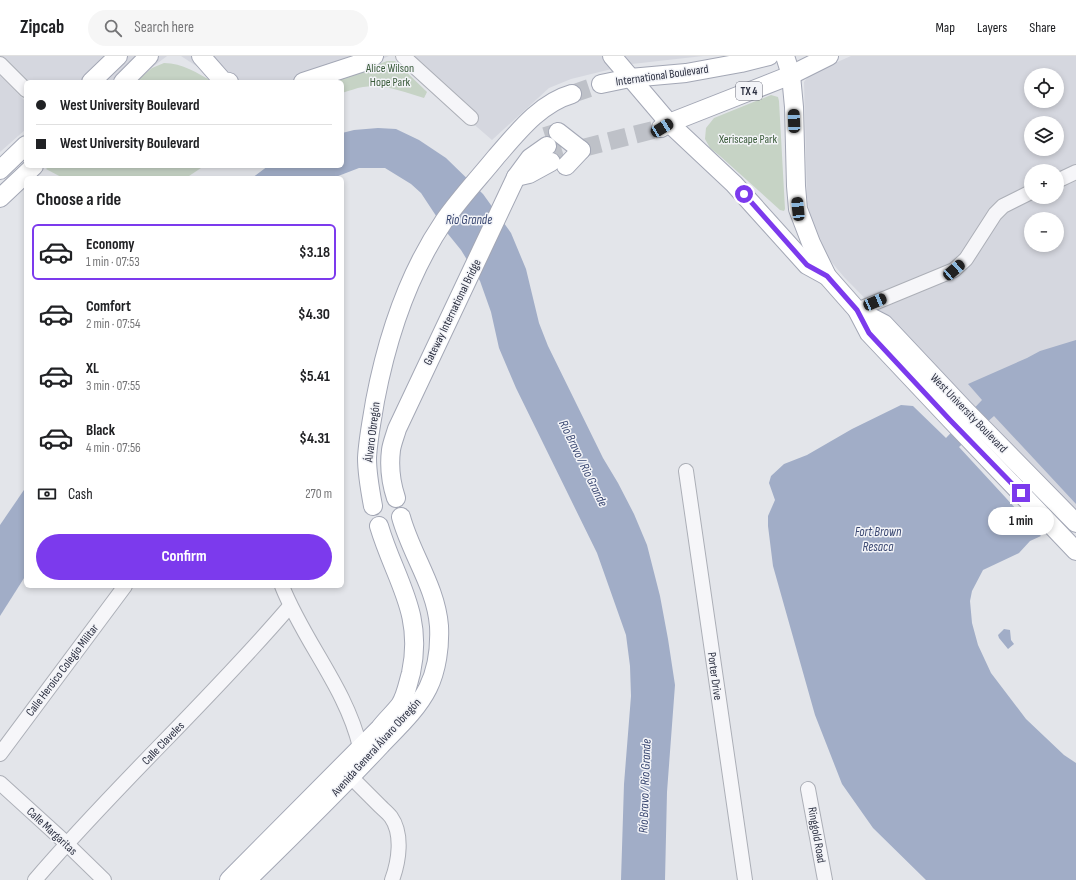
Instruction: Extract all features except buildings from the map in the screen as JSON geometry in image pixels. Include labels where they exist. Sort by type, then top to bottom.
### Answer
[{"type":"main road","points":[[93,80],[118,56]]},
{"type":"main road","points":[[125,80],[150,56]]},
{"type":"main road","points":[[200,56],[223,80]]},
{"type":"main road","points":[[310,80],[367,61],[374,56]]},
{"type":"main road","name":"West University Boulevard","points":[[612,56],[665,125],[734,184],[807,265],[827,276]]},
{"type":"main road","name":"International Boulevard","points":[[601,84],[630,78],[686,73],[741,63],[769,56]]},
{"type":"main road","name":"West University Boulevard","points":[[785,56],[791,75],[794,107],[798,209],[811,243],[827,276],[857,310],[869,333],[950,420],[985,442],[1076,524]]},
{"type":"main road","name":"TX 4","points":[[665,125],[791,75],[829,56]]},
{"type":"main road","name":"Álvaro Obregón","points":[[373,506],[367,459],[370,431],[379,382],[390,336],[405,295],[420,264],[445,220],[462,197],[529,121],[546,106],[561,97],[572,94]]},
{"type":"main road","points":[[0,170],[24,147]]},
{"type":"main road","points":[[556,152],[582,149],[556,152]]},
{"type":"main road","name":"Gateway International Bridge","points":[[415,390],[516,177],[556,152]]},
{"type":"main road","points":[[0,198],[32,168]]},
{"type":"main road","points":[[768,222],[777,225],[787,223],[794,218],[798,209]]},
{"type":"main road","name":"West University Boulevard","points":[[857,310],[884,324],[964,409],[985,442],[1076,550]]},
{"type":"main road","name":"Álvaro Obregón","points":[[396,498],[392,487],[390,469],[391,450],[397,428],[415,390]]},
{"type":"main road","name":"Avenida General Álvaro Obregón","points":[[229,880],[351,777],[416,707],[427,689],[434,674],[437,658],[439,627],[436,607],[401,517]]},
{"type":"main road","name":"Avenida General Álvaro Obregón","points":[[247,880],[284,834],[360,747],[380,728],[400,704],[407,690],[415,646],[414,626],[408,601],[379,526]]},
{"type":"street","points":[[403,56],[471,118]]},
{"type":"street","points":[[0,64],[24,88]]},
{"type":"street","points":[[1064,178],[1076,172]]},
{"type":"street","points":[[857,310],[954,270],[966,259],[995,214],[1003,206],[1024,196]]},
{"type":"street","name":"Porter Drive","points":[[686,471],[745,880]]},
{"type":"street","name":"Calle Heroico Colegio Militar","points":[[0,754],[124,588]]},
{"type":"street","points":[[283,588],[290,606],[339,692],[349,713],[360,747]]},
{"type":"street","name":"Calle Claveles","points":[[35,880],[66,843],[254,649],[290,606]]},
{"type":"street","points":[[351,777],[391,816],[395,825],[398,839],[398,851],[392,880]]},
{"type":"street","name":"Calle Margaritas","points":[[0,783],[104,880]]},
{"type":"street","name":"Ringgold Road","points":[[808,789],[825,880]]},
{"type":"shaded area","points":[[0,56],[167,56],[136,80],[24,80],[0,59]]},
{"type":"shaded area","points":[[181,56],[389,56],[331,80],[218,80]]},
{"type":"shaded area","points":[[395,56],[703,56],[632,64],[571,79],[549,88],[492,140]]},
{"type":"shaded area","points":[[851,56],[1076,56],[1076,513],[844,277],[829,259],[817,238],[810,217],[807,197],[804,82],[810,74]]},
{"type":"shaded area","points":[[0,75],[24,100],[24,131],[0,152]]},
{"type":"green space","name":"Alice Wilson Hope Park","points":[[387,61],[395,61],[427,92],[424,98],[394,89],[371,86],[344,92],[344,80],[339,80]]},
{"type":"green space","points":[[164,63],[171,63],[184,67],[209,80],[137,80],[152,68]]},
{"type":"green space","name":"Xeriscape Park","points":[[771,95],[778,97],[779,101],[784,211],[780,210],[710,148],[705,139],[706,128],[714,118]]},
{"type":"green space","points":[[201,168],[189,176],[59,176],[46,169]]},
{"type":"water","name":"Rio Grande","points":[[378,128],[396,129],[419,140],[446,158],[483,194],[511,233],[526,269],[539,323],[548,346],[603,458],[634,514],[647,545],[660,596],[675,685],[667,792],[665,880],[621,880],[624,784],[631,696],[630,666],[626,635],[597,553],[516,388],[499,348],[491,312],[480,281],[461,250],[448,234],[421,193],[411,184],[385,168],[359,168],[338,176],[255,176],[265,168],[344,168],[344,132]]},
{"type":"water","name":"Fort Brown Resaca","points":[[1076,340],[1076,504],[994,416],[959,447],[1041,536],[1030,541],[1019,553],[983,570],[972,591],[970,601],[972,623],[978,645],[991,673],[1026,719],[1064,755],[1076,763],[1076,880],[926,880],[873,828],[842,784],[815,715],[773,566],[768,516],[775,500],[769,483],[771,476],[784,464],[807,455],[852,429],[901,405],[913,406],[946,438],[982,400],[968,384],[1040,351]]},
{"type":"water","points":[[24,490],[24,578],[0,616],[0,525]]},
{"type":"water","points":[[1004,629],[1010,630],[1011,640],[1014,644],[1008,649],[998,635]]},
{"type":"tunnel","points":[[572,94],[601,84]]},
{"type":"tunnel","points":[[583,148],[661,128]]},
{"type":"tunnel","points":[[545,136],[558,132]]},
{"type":"tunnel","points":[[549,154],[562,150]]},
{"type":"route","points":[[744,194],[807,265],[827,276],[857,310],[869,333],[1021,493]]},
{"type":"water label","name":"Río Bravo / Rio Grande","points":[[584,463]]},
{"type":"water label","name":"Río Bravo / Rio Grande","points":[[644,786]]}]
